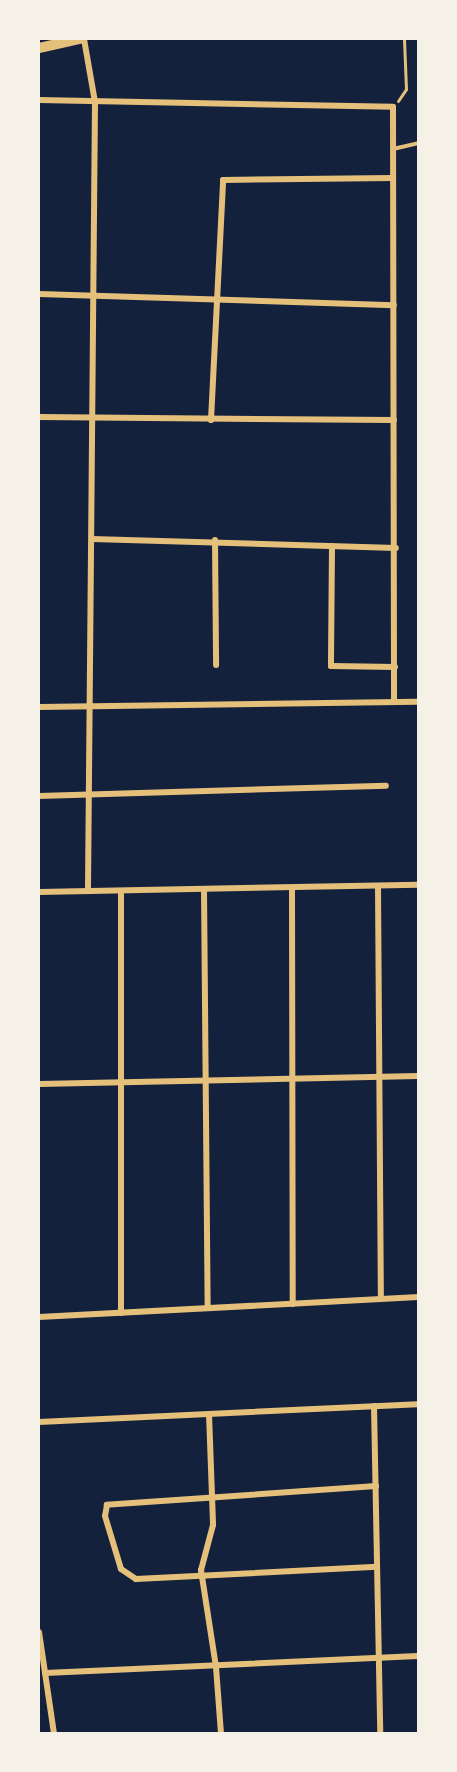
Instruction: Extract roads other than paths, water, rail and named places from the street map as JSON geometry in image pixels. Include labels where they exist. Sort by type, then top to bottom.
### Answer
[{"type":"main road","points":[[39,48],[82,39]]},
{"type":"street","points":[[82,39],[95,102],[88,891]]},
{"type":"street","points":[[39,100],[393,107],[396,548],[394,702]]},
{"type":"street","points":[[212,420],[215,300],[223,180],[393,178]]},
{"type":"street","points":[[39,294],[394,305]]},
{"type":"street","points":[[39,417],[394,420]]},
{"type":"street","points":[[92,539],[214,540],[396,548]]},
{"type":"street","points":[[214,540],[216,665]]},
{"type":"street","points":[[332,546],[330,666],[395,667]]},
{"type":"street","points":[[39,707],[417,702]]},
{"type":"street","points":[[39,795],[386,786]]},
{"type":"street","points":[[39,892],[418,885]]},
{"type":"street","points":[[378,886],[377,1077],[381,1299]]},
{"type":"street","points":[[292,888],[290,1078],[294,1304]]},
{"type":"street","points":[[204,889],[203,1002],[208,1080],[208,1308]]},
{"type":"street","points":[[121,891],[118,1082],[121,1313]]},
{"type":"street","points":[[39,1084],[418,1076]]},
{"type":"street","points":[[39,1317],[418,1297]]},
{"type":"street","points":[[39,1422],[418,1404]]},
{"type":"street","points":[[374,1406],[380,1733]]},
{"type":"street","points":[[208,1414],[213,1524],[202,1576],[216,1667],[220,1733]]},
{"type":"street","points":[[375,1486],[107,1505],[105,1516],[121,1569],[136,1579],[377,1567]]},
{"type":"street","points":[[39,1632],[54,1733]]},
{"type":"street","points":[[45,1673],[418,1656]]},
{"type":"lane","points":[[393,148],[418,143]]}]
